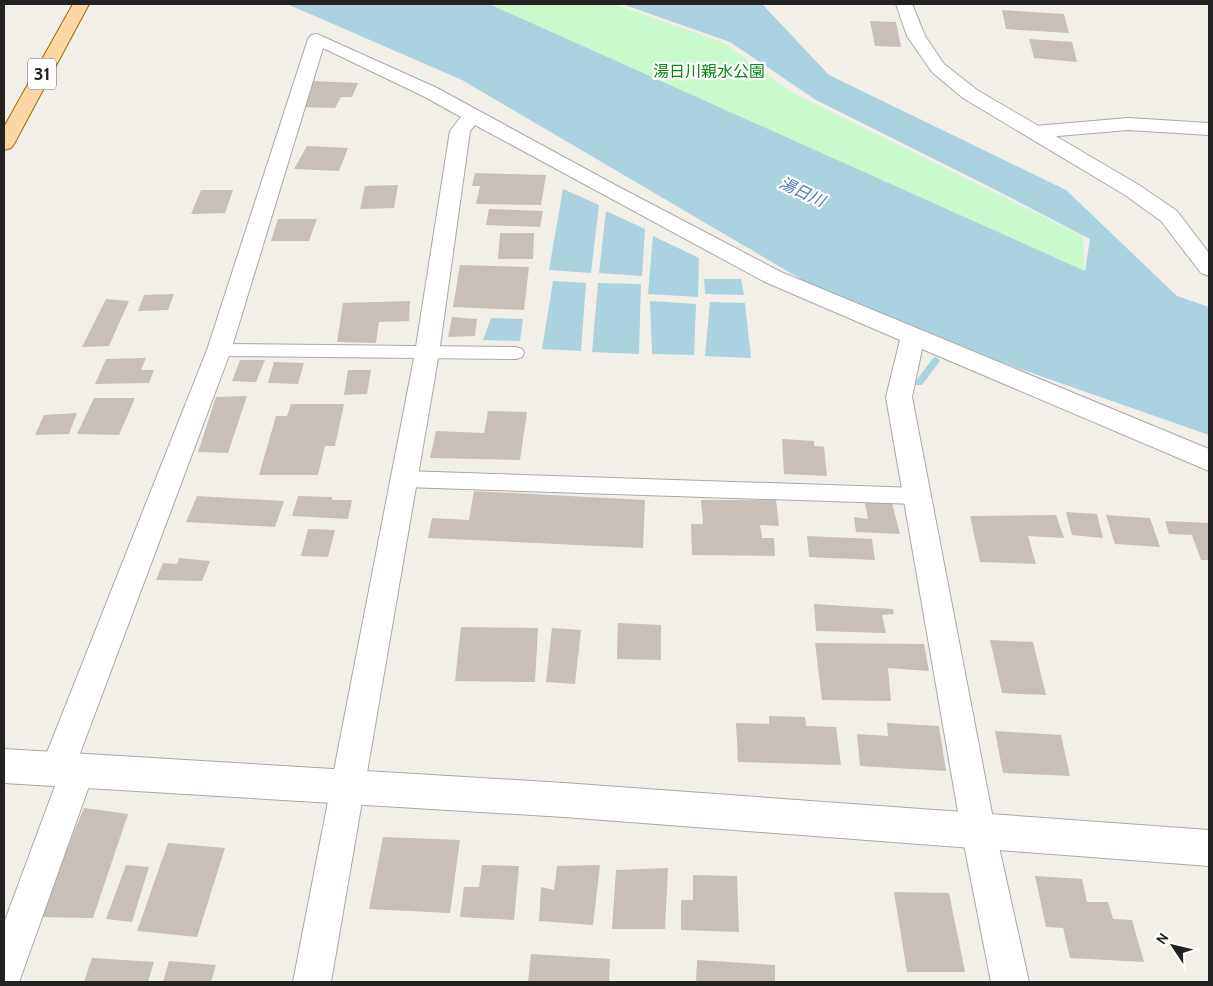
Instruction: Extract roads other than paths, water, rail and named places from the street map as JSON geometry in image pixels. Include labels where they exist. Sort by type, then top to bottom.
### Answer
[{"type":"main road","name":"31","points":[[14,90],[73,4]]},
{"type":"main road","name":"31","points":[[4,144],[80,4]]},
{"type":"street","points":[[904,4],[916,36],[938,68],[970,94],[1132,190],[1169,216],[1209,268]]},
{"type":"street","points":[[4,973],[67,771],[219,350],[317,39],[430,92],[610,191],[773,277],[1209,460]]},
{"type":"street","points":[[312,982],[427,353],[460,131],[472,115]]},
{"type":"street","points":[[1035,132],[1128,124],[1209,130]]},
{"type":"street","points":[[913,336],[899,397],[978,829],[1010,982]]},
{"type":"street","points":[[4,766],[67,771],[347,785],[978,829],[1209,848]]},
{"type":"lane","points":[[219,350],[516,353]]},
{"type":"lane","points":[[405,479],[917,496]]},
{"type":"water","name":"湯日川","points":[[287,4],[489,4],[1085,271],[1090,239],[816,100],[730,42],[622,4],[762,4],[829,75],[1066,190],[1177,296],[1209,307],[1209,435],[857,312],[462,80]]},
{"type":"water","points":[[563,189],[599,205],[591,273],[549,270]]},
{"type":"water","points":[[606,211],[645,229],[642,276],[599,273]]},
{"type":"water","points":[[653,236],[699,258],[698,297],[648,294]]},
{"type":"water","points":[[704,279],[741,279],[744,295],[705,294]]},
{"type":"water","points":[[553,281],[586,283],[581,351],[542,349]]},
{"type":"water","points":[[598,283],[641,284],[639,354],[592,352]]},
{"type":"water","points":[[650,301],[696,304],[694,355],[652,354]]},
{"type":"water","points":[[710,302],[745,303],[751,358],[705,356]]},
{"type":"water","points":[[491,318],[523,319],[520,341],[483,340]]},
{"type":"waterway","points":[[919,383],[936,360]]},
{"type":"park label","name":"湯日川親水公園","points":[[709,71]]}]
